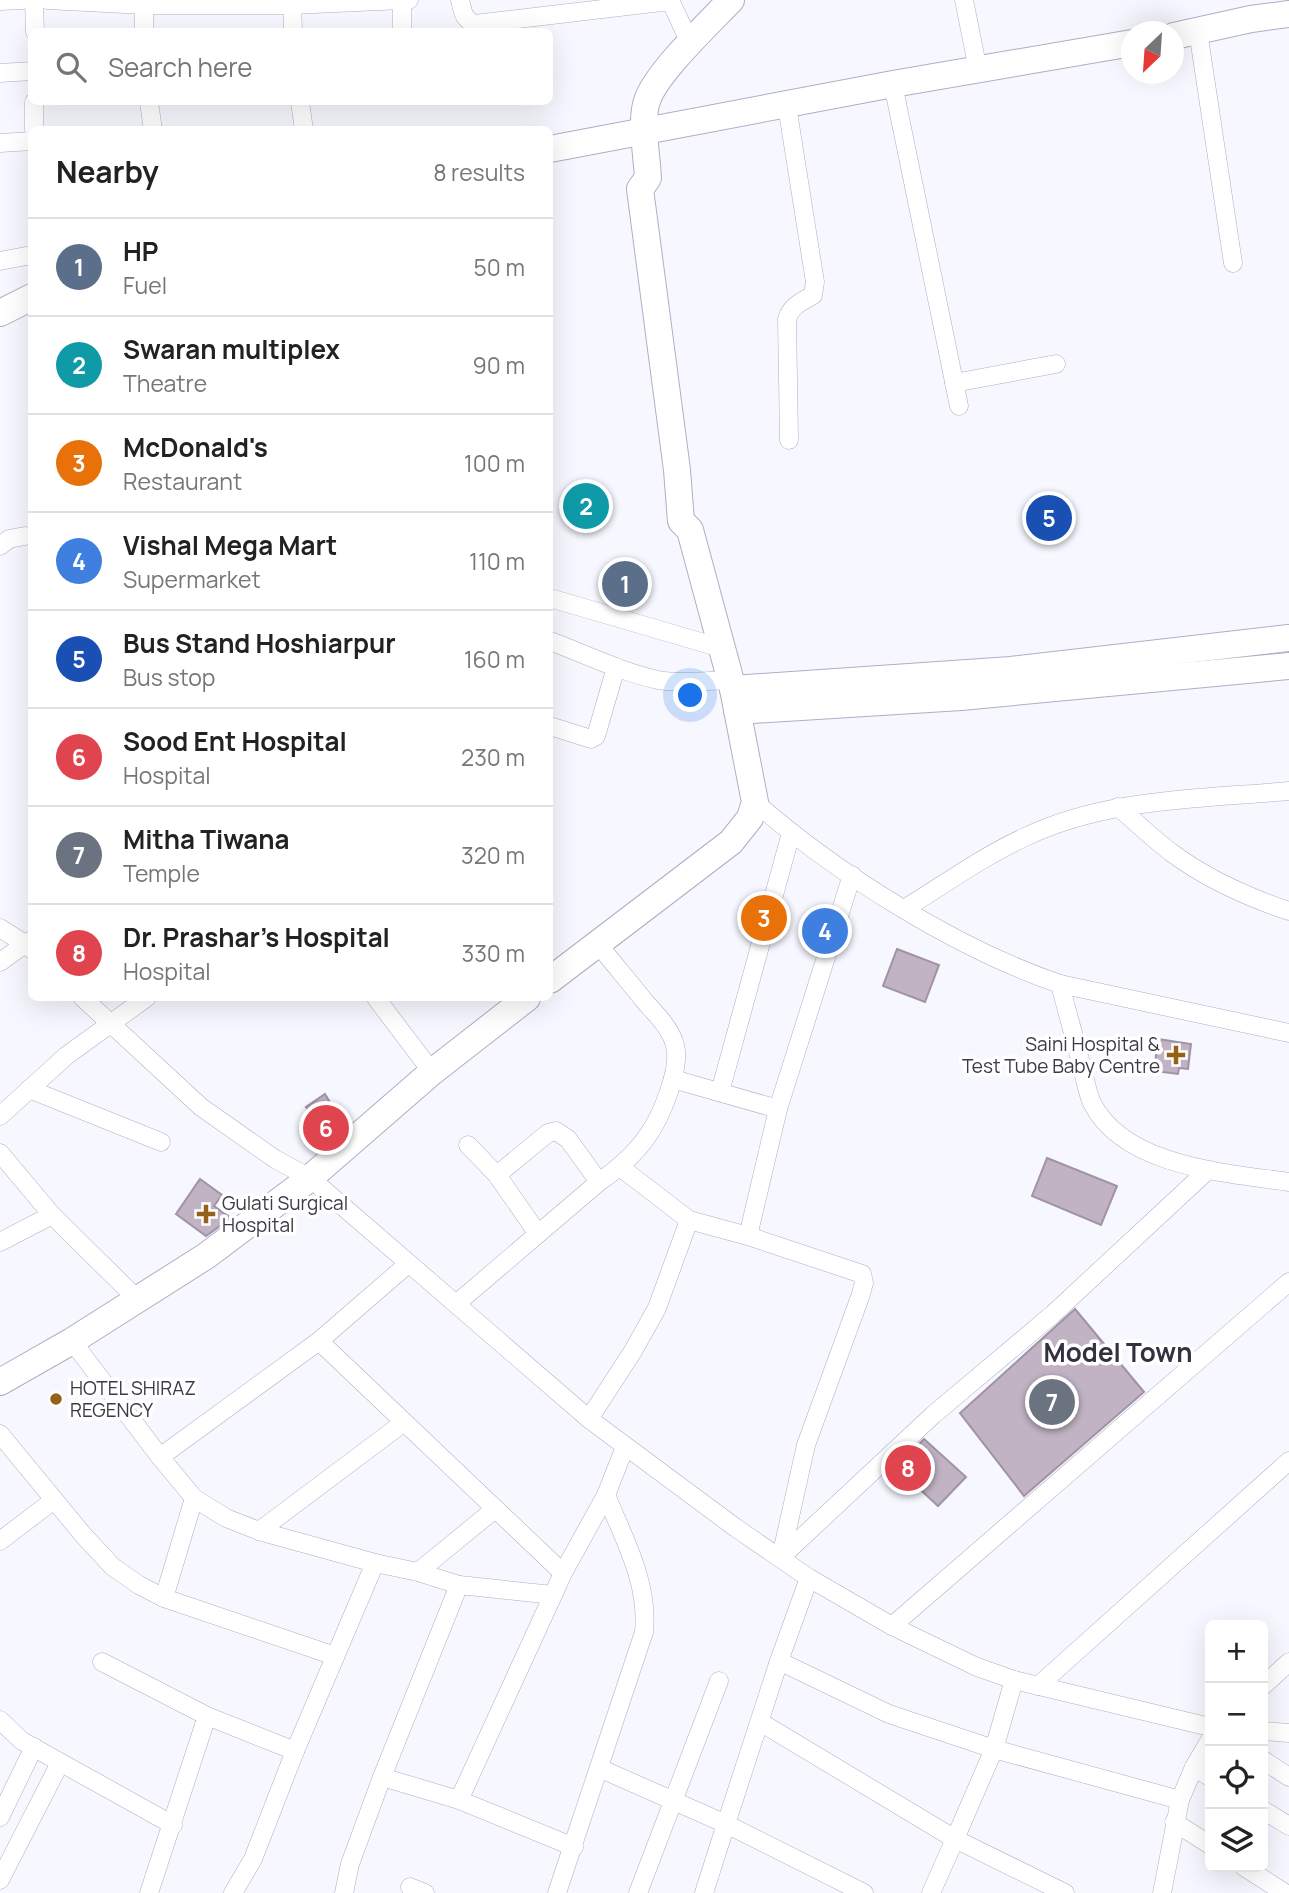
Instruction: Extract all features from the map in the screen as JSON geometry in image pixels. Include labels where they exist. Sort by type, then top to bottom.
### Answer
[{"type":"main road","points":[[553,979],[732,842],[750,818],[755,802],[733,693],[690,530],[681,521],[677,470],[640,189],[648,177],[644,113],[647,100],[690,43],[731,0]]},
{"type":"main road","points":[[1186,34],[1252,9],[1289,13]]},
{"type":"main road","points":[[553,148],[894,84],[1121,45]]},
{"type":"main road","points":[[0,313],[28,299]]},
{"type":"main road","points":[[873,691],[1011,670],[1289,638]]},
{"type":"main road","points":[[733,693],[873,691],[961,697],[1289,666]]},
{"type":"main road","points":[[0,1382],[72,1341],[206,1256],[310,1178],[432,1072],[523,1001]]},
{"type":"street","points":[[0,1],[23,0]]},
{"type":"street","points":[[34,0],[35,28]]},
{"type":"street","points":[[47,0],[144,3],[405,1],[402,28]]},
{"type":"street","points":[[460,0],[463,15],[475,24],[670,0],[690,43]]},
{"type":"street","points":[[964,0],[978,70]]},
{"type":"street","points":[[292,2],[293,28]]},
{"type":"street","points":[[144,3],[144,28]]},
{"type":"street","points":[[1186,34],[1233,263]]},
{"type":"street","points":[[0,73],[28,71]]},
{"type":"street","points":[[894,84],[959,407]]},
{"type":"street","points":[[34,105],[34,126]]},
{"type":"street","points":[[149,105],[152,126]]},
{"type":"street","points":[[300,105],[303,126]]},
{"type":"street","points":[[787,106],[815,282],[813,295],[794,306],[787,319],[789,440]]},
{"type":"street","points":[[0,143],[28,141]]},
{"type":"street","points":[[0,261],[28,256]]},
{"type":"street","points":[[954,383],[1056,364]]},
{"type":"street","points":[[0,545],[9,539],[28,538]]},
{"type":"street","points":[[553,599],[721,648]]},
{"type":"street","points":[[553,642],[616,667],[660,680],[697,682],[733,693]]},
{"type":"street","points":[[553,727],[591,739],[596,736],[616,667]]},
{"type":"street","points":[[904,909],[1023,838],[1118,807],[1289,791]]},
{"type":"street","points":[[755,802],[791,833],[852,875],[904,909],[993,958],[1060,984],[1289,1033]]},
{"type":"street","points":[[1118,807],[1171,853],[1257,901],[1289,911]]},
{"type":"street","points":[[720,1092],[791,833]]},
{"type":"street","points":[[748,1236],[778,1109],[852,875]]},
{"type":"street","points":[[0,928],[28,944]]},
{"type":"street","points":[[456,1304],[620,1167],[646,1138],[658,1117],[673,1079],[676,1056],[674,1042],[663,1024],[598,944]]},
{"type":"street","points":[[0,962],[28,946]]},
{"type":"street","points":[[1060,984],[1092,1102],[1105,1123],[1129,1142],[1163,1157],[1208,1170],[1289,1182]]},
{"type":"street","points":[[86,1001],[201,1107],[275,1159],[310,1178],[589,1419],[808,1578],[892,1626],[977,1667],[1014,1680],[1205,1726]]},
{"type":"street","points":[[0,1116],[66,1056],[142,1001]]},
{"type":"street","points":[[378,1001],[432,1072]]},
{"type":"street","points":[[673,1079],[778,1109]]},
{"type":"street","points":[[29,1090],[161,1142]]},
{"type":"street","points":[[497,1175],[548,1133],[556,1131],[568,1139],[599,1182]]},
{"type":"street","points":[[468,1145],[497,1175],[538,1234]]},
{"type":"street","points":[[0,1153],[52,1215],[137,1299]]},
{"type":"street","points":[[620,1167],[689,1220],[748,1236],[862,1274],[864,1283],[806,1445],[781,1557]]},
{"type":"street","points":[[781,1557],[933,1415],[1053,1314],[1208,1170]]},
{"type":"street","points":[[0,1242],[52,1215]]},
{"type":"street","points":[[589,1419],[652,1318],[689,1220]]},
{"type":"street","points":[[160,1457],[318,1341],[408,1264]]},
{"type":"street","points":[[892,1626],[1289,1282]]},
{"type":"street","points":[[72,1341],[160,1457],[194,1497],[226,1518],[259,1531],[459,1585],[552,1595]]},
{"type":"street","points":[[318,1341],[563,1573]]},
{"type":"street","points":[[259,1531],[403,1423]]},
{"type":"street","points":[[0,1434],[84,1536],[113,1567],[139,1585],[164,1598],[335,1656]]},
{"type":"street","points":[[459,1800],[552,1595],[606,1495],[625,1447]]},
{"type":"street","points":[[1038,1686],[1289,1461]]},
{"type":"street","points":[[558,1893],[644,1632],[646,1615],[641,1582],[606,1495]]},
{"type":"street","points":[[164,1598],[194,1497]]},
{"type":"street","points":[[0,1541],[54,1500]]},
{"type":"street","points":[[418,1572],[495,1509]]},
{"type":"street","points":[[233,1893],[253,1859],[295,1751],[375,1563]]},
{"type":"street","points":[[704,1893],[808,1578]]},
{"type":"street","points":[[344,1893],[350,1864],[382,1777],[459,1585]]},
{"type":"street","points":[[779,1661],[889,1714],[995,1749],[1180,1800]]},
{"type":"street","points":[[102,1662],[207,1716],[295,1751]]},
{"type":"street","points":[[1266,1683],[1289,1662]]},
{"type":"street","points":[[931,1893],[995,1749],[1014,1680]]},
{"type":"street","points":[[638,1893],[719,1681]]},
{"type":"street","points":[[149,1893],[207,1716]]},
{"type":"street","points":[[0,1720],[10,1731],[34,1748],[173,1825]]},
{"type":"street","points":[[760,1722],[955,1839],[1065,1893]]},
{"type":"street","points":[[1268,1731],[1289,1733]]},
{"type":"street","points":[[1162,1893],[1180,1800],[1206,1746]]},
{"type":"street","points":[[0,1817],[34,1748]]},
{"type":"street","points":[[0,1880],[60,1763]]},
{"type":"street","points":[[1268,1763],[1289,1777]]},
{"type":"street","points":[[1194,1767],[1205,1774]]},
{"type":"street","points":[[599,1768],[726,1824],[864,1893]]},
{"type":"street","points":[[382,1777],[459,1800],[574,1847]]},
{"type":"street","points":[[1268,1813],[1289,1826]]},
{"type":"street","points":[[1174,1822],[1205,1842]]},
{"type":"street","points":[[1252,1872],[1285,1893]]},
{"type":"building","points":[[897,949],[939,965],[925,1002],[883,986]]},
{"type":"building","points":[[1158,1039],[1191,1044],[1188,1069],[1179,1068],[1178,1074],[1154,1071]]},
{"type":"building","points":[[325,1094],[345,1127],[329,1141],[306,1107]]},
{"type":"building","points":[[1047,1158],[1117,1186],[1101,1225],[1032,1196]]},
{"type":"building","points":[[200,1179],[222,1195],[214,1206],[231,1218],[206,1236],[176,1214]]},
{"type":"building","points":[[1075,1309],[1144,1392],[1024,1496],[960,1413]]},
{"type":"building","points":[[924,1439],[966,1477],[938,1506],[896,1467]]},
{"type":"place","name":"Swaran multiplex","points":[[586,506]]},
{"type":"place","name":"Bus Stand Hoshiarpur","points":[[1049,518]]},
{"type":"place","name":"HP","points":[[625,584]]},
{"type":"place","name":"McDonald's","points":[[764,918]]},
{"type":"place","name":"Vishal Mega Mart","points":[[825,931]]},
{"type":"place","name":"Saini Hospital & Test Tube Baby Centre","points":[[1176,1055]]},
{"type":"place","name":"Sood Ent Hospital","points":[[326,1128]]},
{"type":"place","name":"Gulati Surgical Hospital","points":[[206,1214]]},
{"type":"place","name":"HOTEL SHIRAZ REGENCY","points":[[56,1399]]},
{"type":"place","name":"Mitha Tiwana","points":[[1052,1402]]},
{"type":"place","name":"Dr. Prashar's Hospital","points":[[908,1468]]},
{"type":"district","name":"Model Town","points":[[1118,1352]]}]
